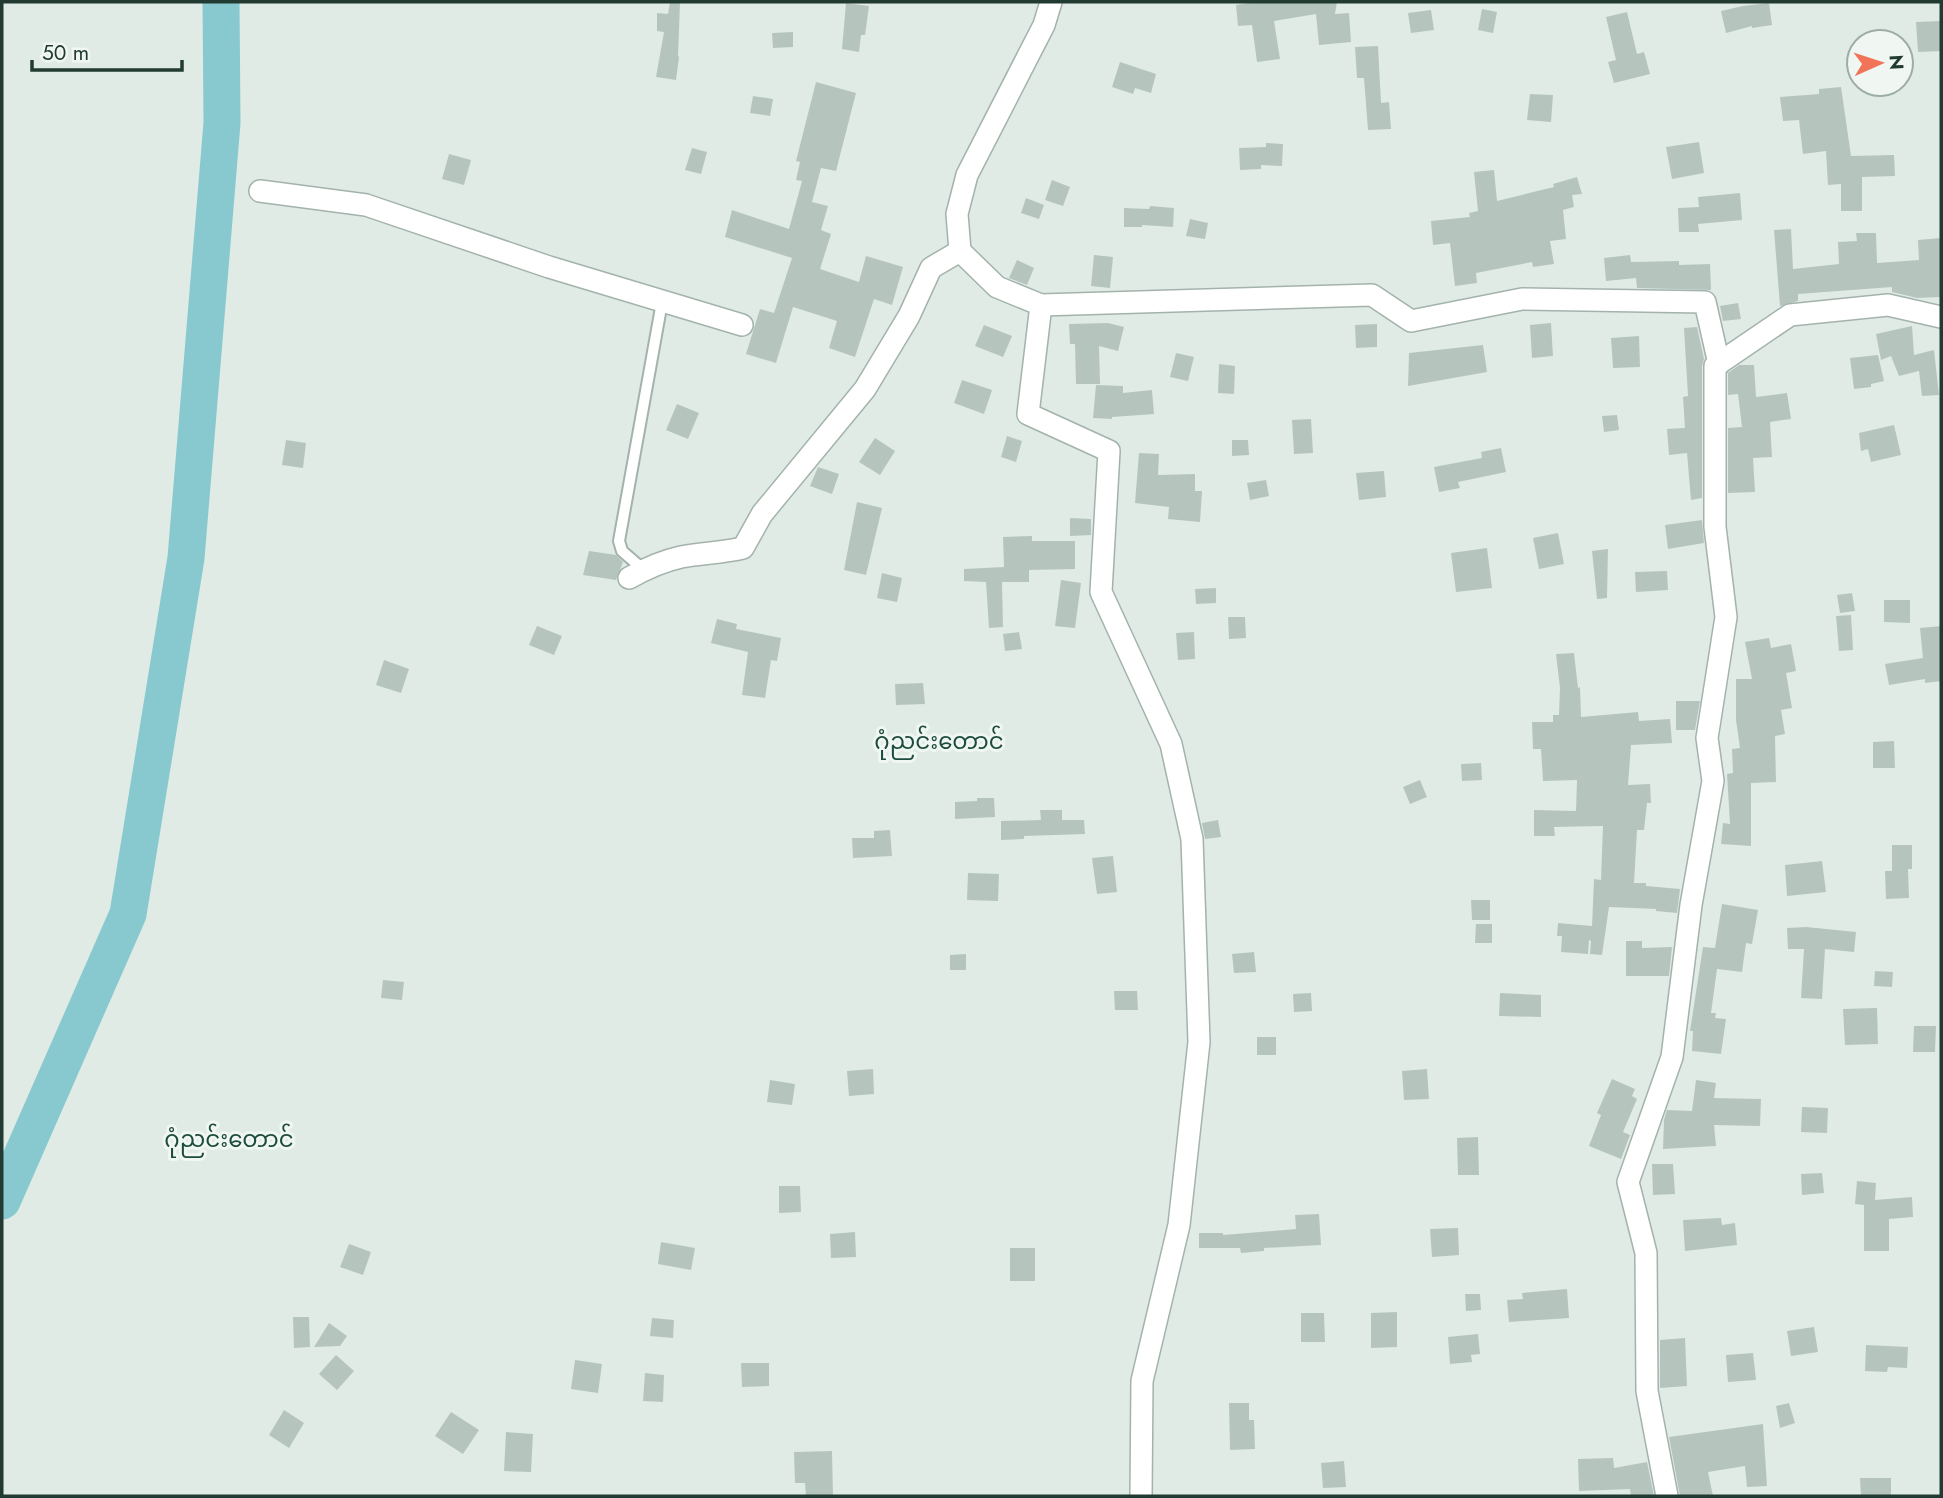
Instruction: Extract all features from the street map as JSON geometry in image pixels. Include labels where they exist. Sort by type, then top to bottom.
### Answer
[{"type":"street","points":[[1051,2],[1044,25],[967,175],[957,214],[960,251],[997,287],[1041,305],[1372,295],[1411,321],[1522,299],[1705,302],[1718,364]]},
{"type":"street","points":[[260,191],[366,205],[549,267],[742,325]]},
{"type":"street","points":[[636,574],[681,557],[720,554],[743,548],[762,514],[865,389],[909,316],[931,268],[960,251]]},
{"type":"street","points":[[1041,305],[1028,414],[1109,451],[1101,592],[1171,744],[1192,839],[1199,1042],[1179,1225],[1142,1381],[1141,1496]]},
{"type":"street","points":[[1667,1496],[1647,1391],[1646,1253],[1628,1182],[1672,1058],[1691,905],[1713,781],[1707,738],[1726,617],[1715,527],[1715,366],[1790,315],[1888,305],[1941,317]]},
{"type":"lane","points":[[636,574],[622,551],[620,541],[662,302]]},
{"type":"building","points":[[670,2],[680,3],[676,80],[656,77],[664,32],[657,31],[657,13],[668,14]]},
{"type":"building","points":[[1257,2],[1337,2],[1335,14],[1349,13],[1351,42],[1319,45],[1316,14],[1274,21],[1280,59],[1257,62],[1252,25],[1238,26],[1236,5]]},
{"type":"building","points":[[846,3],[869,6],[865,35],[861,35],[859,52],[842,49]]},
{"type":"building","points":[[1769,3],[1772,25],[1752,26],[1726,33],[1721,11]]},
{"type":"building","points":[[1482,9],[1497,12],[1493,33],[1478,30]]},
{"type":"building","points":[[1431,10],[1434,30],[1411,33],[1408,13]]},
{"type":"building","points":[[1627,12],[1637,54],[1644,52],[1650,74],[1614,83],[1608,62],[1616,60],[1606,17]]},
{"type":"building","points":[[1941,21],[1941,51],[1918,52],[1916,22]]},
{"type":"building","points":[[793,32],[793,47],[773,48],[772,33]]},
{"type":"building","points":[[1378,46],[1381,103],[1389,102],[1391,129],[1368,130],[1364,78],[1357,78],[1355,47]]},
{"type":"building","points":[[1120,62],[1156,74],[1151,93],[1135,88],[1133,94],[1112,87]]},
{"type":"building","points":[[816,82],[856,93],[836,171],[821,168],[812,202],[828,206],[821,230],[831,234],[820,269],[859,282],[866,256],[903,267],[892,305],[874,299],[855,357],[829,348],[837,321],[793,307],[776,363],[746,354],[760,309],[774,313],[792,258],[725,237],[732,210],[789,229],[802,181],[796,180],[800,162],[796,161]]},
{"type":"building","points":[[1841,87],[1851,156],[1894,155],[1895,176],[1862,177],[1862,211],[1841,211],[1841,184],[1828,185],[1826,151],[1803,154],[1799,120],[1783,121],[1780,97],[1819,94],[1819,89]]},
{"type":"building","points":[[1530,94],[1553,95],[1551,122],[1527,120]]},
{"type":"building","points":[[753,96],[773,99],[770,116],[750,113]]},
{"type":"building","points":[[1699,142],[1704,173],[1672,179],[1666,147]]},
{"type":"building","points":[[1266,143],[1283,144],[1282,166],[1261,165],[1261,169],[1240,170],[1239,148],[1266,147]]},
{"type":"building","points":[[692,148],[707,152],[701,174],[685,170]]},
{"type":"building","points":[[449,154],[471,160],[464,185],[442,179]]},
{"type":"building","points":[[1494,170],[1497,201],[1554,187],[1553,184],[1577,177],[1582,194],[1572,195],[1574,207],[1563,210],[1566,239],[1550,241],[1554,264],[1533,267],[1532,262],[1476,273],[1477,283],[1455,286],[1450,243],[1433,245],[1431,221],[1470,217],[1469,213],[1478,211],[1474,172]]},
{"type":"building","points":[[1052,180],[1070,187],[1063,206],[1045,200]]},
{"type":"building","points":[[1740,193],[1742,220],[1698,224],[1699,232],[1679,232],[1678,208],[1699,207],[1698,197]]},
{"type":"building","points":[[1026,198],[1044,205],[1039,219],[1021,213]]},
{"type":"building","points":[[1150,206],[1174,208],[1173,227],[1124,227],[1124,208],[1149,209]]},
{"type":"building","points":[[1190,219],[1208,223],[1205,239],[1186,236]]},
{"type":"building","points":[[1791,229],[1793,269],[1839,264],[1838,242],[1857,241],[1856,233],[1876,233],[1877,263],[1919,260],[1918,240],[1941,238],[1941,297],[1917,298],[1892,292],[1892,287],[1798,294],[1798,301],[1780,306],[1774,230]]},
{"type":"building","points":[[1094,255],[1113,257],[1110,288],[1091,286]]},
{"type":"building","points":[[1630,255],[1631,262],[1679,261],[1679,265],[1710,264],[1711,290],[1637,288],[1636,278],[1606,281],[1604,258]]},
{"type":"building","points":[[1017,260],[1034,268],[1027,285],[1009,278]]},
{"type":"building","points":[[1738,303],[1741,319],[1723,321],[1720,306]]},
{"type":"building","points":[[1108,323],[1124,327],[1118,351],[1099,346],[1100,384],[1076,384],[1075,344],[1070,344],[1069,324]]},
{"type":"building","points":[[1551,323],[1553,356],[1532,358],[1530,325]]},
{"type":"building","points":[[1377,324],[1377,347],[1356,348],[1355,325]]},
{"type":"building","points":[[984,325],[1012,336],[1003,357],[975,346]]},
{"type":"building","points":[[1912,326],[1914,355],[1934,350],[1939,395],[1922,396],[1919,371],[1899,376],[1891,356],[1881,360],[1876,334]]},
{"type":"building","points":[[1697,327],[1704,359],[1702,498],[1691,500],[1687,453],[1669,455],[1667,429],[1685,428],[1683,397],[1688,396],[1684,328]]},
{"type":"building","points":[[1639,336],[1640,367],[1613,368],[1611,338]]},
{"type":"building","points":[[1483,345],[1487,372],[1408,386],[1409,353]]},
{"type":"building","points":[[1176,353],[1194,357],[1188,381],[1170,377]]},
{"type":"building","points":[[1878,355],[1884,381],[1871,384],[1871,387],[1854,389],[1850,358]]},
{"type":"building","points":[[1219,364],[1235,366],[1234,394],[1218,393]]},
{"type":"building","points":[[1739,365],[1754,365],[1756,397],[1787,393],[1791,419],[1770,422],[1772,457],[1753,458],[1755,492],[1728,493],[1728,428],[1742,427],[1738,394],[1728,395],[1728,373]]},
{"type":"building","points":[[962,380],[992,390],[984,414],[954,403]]},
{"type":"building","points":[[1096,385],[1123,386],[1123,393],[1152,390],[1154,414],[1112,419],[1093,418]]},
{"type":"building","points":[[677,404],[699,413],[688,439],[666,430]]},
{"type":"building","points":[[1617,415],[1619,430],[1604,432],[1602,416]]},
{"type":"building","points":[[1311,419],[1313,453],[1294,454],[1292,420]]},
{"type":"building","points":[[1894,425],[1901,455],[1871,462],[1868,449],[1861,451],[1859,433]]},
{"type":"building","points":[[1007,436],[1022,441],[1016,462],[1001,457]]},
{"type":"building","points":[[875,438],[895,451],[880,475],[859,462]]},
{"type":"building","points":[[286,440],[306,443],[303,468],[282,465]]},
{"type":"building","points":[[1232,440],[1248,440],[1249,455],[1232,456]]},
{"type":"building","points":[[1501,448],[1506,472],[1458,482],[1460,488],[1439,492],[1434,467],[1482,458],[1481,452]]},
{"type":"building","points":[[1139,453],[1159,454],[1158,475],[1195,474],[1195,491],[1202,491],[1200,522],[1168,519],[1169,507],[1135,503]]},
{"type":"building","points":[[818,467],[839,474],[832,494],[810,486]]},
{"type":"building","points":[[1384,471],[1386,497],[1359,500],[1356,473]]},
{"type":"building","points":[[1266,480],[1269,496],[1250,500],[1247,483]]},
{"type":"building","points":[[857,502],[882,508],[866,575],[844,570]]},
{"type":"building","points":[[1070,518],[1091,519],[1091,535],[1070,536]]},
{"type":"building","points":[[1702,520],[1704,543],[1668,549],[1665,525]]},
{"type":"building","points":[[1558,533],[1564,564],[1539,569],[1533,538]]},
{"type":"building","points":[[1032,536],[1032,541],[1075,541],[1075,569],[1029,570],[1029,582],[1002,582],[1003,627],[989,628],[986,582],[964,581],[964,569],[1004,567],[1003,537]]},
{"type":"building","points":[[1487,548],[1492,588],[1456,592],[1451,553]]},
{"type":"building","points":[[1608,549],[1607,598],[1597,599],[1592,551]]},
{"type":"building","points":[[589,551],[616,555],[623,562],[616,580],[583,575]]},
{"type":"building","points":[[1667,571],[1668,590],[1636,592],[1635,572]]},
{"type":"building","points":[[882,573],[902,578],[897,602],[877,598]]},
{"type":"building","points":[[1061,580],[1081,583],[1075,628],[1055,626]]},
{"type":"building","points":[[1216,588],[1216,603],[1196,604],[1195,589]]},
{"type":"building","points":[[1852,593],[1855,611],[1840,613],[1837,595]]},
{"type":"building","points":[[1884,600],[1910,600],[1910,623],[1884,622]]},
{"type":"building","points":[[1851,615],[1853,650],[1839,651],[1836,616]]},
{"type":"building","points":[[1228,617],[1245,617],[1246,638],[1229,639]]},
{"type":"building","points":[[717,619],[737,624],[736,629],[781,638],[777,661],[771,660],[765,698],[742,695],[748,652],[711,643]]},
{"type":"building","points":[[537,626],[562,636],[554,655],[529,645]]},
{"type":"building","points":[[1941,626],[1941,681],[1925,683],[1925,679],[1889,685],[1885,664],[1923,658],[1920,628]]},
{"type":"building","points":[[1019,632],[1022,649],[1005,651],[1003,634]]},
{"type":"building","points":[[1194,632],[1195,659],[1178,660],[1176,633]]},
{"type":"building","points":[[1769,638],[1771,648],[1791,644],[1796,671],[1786,673],[1792,708],[1781,710],[1785,734],[1775,736],[1776,782],[1751,783],[1751,846],[1721,844],[1723,823],[1730,824],[1727,774],[1733,773],[1732,749],[1740,748],[1736,720],[1736,679],[1752,679],[1745,642]]},
{"type":"building","points":[[1574,653],[1578,688],[1580,687],[1581,717],[1638,712],[1639,721],[1670,719],[1672,743],[1631,745],[1628,785],[1650,784],[1651,803],[1647,803],[1644,830],[1637,830],[1634,883],[1680,889],[1677,913],[1656,909],[1609,907],[1602,955],[1590,954],[1589,940],[1588,954],[1561,952],[1562,936],[1557,936],[1558,923],[1592,926],[1594,879],[1601,880],[1603,826],[1554,827],[1555,836],[1534,836],[1534,810],[1576,811],[1577,780],[1543,781],[1541,749],[1533,749],[1532,722],[1553,722],[1553,715],[1559,715],[1560,688],[1556,654]]},
{"type":"building","points":[[384,660],[409,669],[401,693],[376,685]]},
{"type":"building","points":[[923,683],[925,704],[896,705],[895,684]]},
{"type":"building","points":[[1676,701],[1700,701],[1695,730],[1676,730]]},
{"type":"building","points":[[1894,741],[1895,768],[1873,768],[1873,742]]},
{"type":"building","points":[[1481,763],[1482,780],[1462,781],[1461,764]]},
{"type":"building","points":[[1420,780],[1427,797],[1410,804],[1403,787]]},
{"type":"building","points":[[977,798],[994,798],[995,817],[955,819],[955,802],[977,801]]},
{"type":"building","points":[[1040,810],[1062,810],[1062,820],[1084,820],[1085,834],[1024,836],[1024,839],[1001,840],[1001,821],[1041,820]]},
{"type":"building","points":[[1218,820],[1221,837],[1205,839],[1202,823]]},
{"type":"building","points":[[890,830],[892,856],[853,858],[852,838],[874,838],[874,831]]},
{"type":"building","points":[[1892,845],[1912,845],[1912,869],[1908,869],[1909,898],[1886,899],[1885,871],[1892,871]]},
{"type":"building","points":[[1113,856],[1117,892],[1097,894],[1092,858]]},
{"type":"building","points":[[1822,861],[1826,892],[1787,896],[1785,865]]},
{"type":"building","points":[[968,873],[999,874],[998,901],[967,900]]},
{"type":"building","points":[[1471,900],[1490,900],[1490,920],[1472,920]]},
{"type":"building","points":[[1722,904],[1758,910],[1752,944],[1746,943],[1742,972],[1717,969],[1711,1013],[1716,1013],[1715,1018],[1726,1019],[1721,1054],[1692,1051],[1693,1031],[1690,1031],[1703,947],[1715,948]]},
{"type":"building","points":[[1476,924],[1492,924],[1492,943],[1475,943]]},
{"type":"building","points":[[1787,928],[1856,932],[1854,952],[1825,949],[1822,999],[1801,998],[1804,949],[1788,949]]},
{"type":"building","points":[[1626,941],[1642,941],[1642,948],[1672,947],[1669,976],[1626,976]]},
{"type":"building","points":[[1254,952],[1256,972],[1234,973],[1232,954]]},
{"type":"building","points":[[966,954],[966,970],[950,970],[950,955]]},
{"type":"building","points":[[1875,971],[1893,972],[1892,987],[1874,986]]},
{"type":"building","points":[[383,980],[404,982],[402,1000],[381,998]]},
{"type":"building","points":[[1114,991],[1137,991],[1138,1010],[1115,1010]]},
{"type":"building","points":[[1311,993],[1312,1011],[1294,1012],[1293,994]]},
{"type":"building","points":[[1500,993],[1541,995],[1541,1017],[1499,1016]]},
{"type":"building","points":[[1877,1008],[1878,1044],[1845,1045],[1843,1009]]},
{"type":"building","points":[[1914,1026],[1936,1026],[1935,1052],[1913,1052]]},
{"type":"building","points":[[1257,1037],[1276,1037],[1276,1055],[1257,1055]]},
{"type":"building","points":[[873,1069],[874,1094],[849,1096],[847,1071]]},
{"type":"building","points":[[1427,1069],[1429,1099],[1404,1100],[1402,1071]]},
{"type":"building","points":[[1612,1079],[1635,1089],[1632,1096],[1637,1099],[1623,1132],[1630,1135],[1621,1159],[1589,1146],[1601,1115],[1597,1113]]},
{"type":"building","points":[[770,1080],[795,1084],[792,1105],[767,1102]]},
{"type":"building","points":[[1696,1080],[1716,1083],[1714,1098],[1761,1099],[1760,1126],[1714,1125],[1716,1146],[1663,1149],[1667,1110],[1692,1111]]},
{"type":"building","points":[[1802,1107],[1828,1108],[1827,1133],[1801,1132]]},
{"type":"building","points":[[1478,1137],[1479,1175],[1458,1175],[1457,1138]]},
{"type":"building","points":[[1652,1164],[1673,1164],[1675,1194],[1653,1195]]},
{"type":"building","points":[[1822,1173],[1824,1193],[1802,1195],[1801,1174]]},
{"type":"building","points":[[1857,1181],[1876,1183],[1875,1200],[1912,1197],[1913,1217],[1889,1219],[1889,1251],[1864,1251],[1864,1205],[1855,1204]]},
{"type":"building","points":[[779,1186],[800,1186],[801,1212],[779,1213]]},
{"type":"building","points":[[1319,1214],[1321,1245],[1264,1248],[1264,1251],[1241,1253],[1240,1248],[1199,1248],[1199,1233],[1223,1235],[1296,1229],[1295,1215]]},
{"type":"building","points":[[1721,1218],[1722,1225],[1735,1223],[1737,1245],[1685,1251],[1683,1220]]},
{"type":"building","points":[[1458,1228],[1459,1255],[1432,1257],[1430,1229]]},
{"type":"building","points":[[855,1232],[856,1257],[831,1258],[830,1234]]},
{"type":"building","points":[[661,1242],[695,1248],[691,1270],[658,1264]]},
{"type":"building","points":[[349,1244],[371,1252],[363,1275],[340,1267]]},
{"type":"building","points":[[1010,1248],[1035,1248],[1035,1281],[1010,1281]]},
{"type":"building","points":[[1567,1289],[1569,1318],[1509,1322],[1507,1300],[1523,1299],[1522,1293]]},
{"type":"building","points":[[1465,1294],[1480,1294],[1481,1310],[1466,1311]]},
{"type":"building","points":[[1397,1312],[1397,1347],[1371,1348],[1371,1313]]},
{"type":"building","points":[[1301,1313],[1324,1313],[1325,1342],[1301,1342]]},
{"type":"building","points":[[293,1317],[309,1317],[310,1347],[294,1348]]},
{"type":"building","points":[[652,1318],[674,1320],[673,1338],[650,1336]]},
{"type":"building","points":[[329,1323],[347,1336],[340,1346],[314,1347]]},
{"type":"building","points":[[1814,1327],[1818,1352],[1791,1356],[1787,1331]]},
{"type":"building","points":[[1478,1334],[1480,1354],[1471,1355],[1472,1362],[1450,1364],[1448,1337]]},
{"type":"building","points":[[1685,1338],[1687,1386],[1660,1388],[1660,1340]]},
{"type":"building","points":[[1866,1345],[1908,1347],[1907,1368],[1888,1367],[1887,1372],[1865,1371]]},
{"type":"building","points":[[1753,1353],[1756,1380],[1728,1382],[1726,1355]]},
{"type":"building","points":[[336,1355],[354,1371],[337,1390],[319,1374]]},
{"type":"building","points":[[575,1360],[602,1364],[598,1393],[571,1389]]},
{"type":"building","points":[[741,1363],[769,1363],[769,1386],[742,1387]]},
{"type":"building","points":[[645,1373],[664,1375],[663,1402],[643,1401]]},
{"type":"building","points":[[1229,1403],[1249,1403],[1249,1420],[1254,1420],[1255,1449],[1230,1450]]},
{"type":"building","points":[[1789,1403],[1795,1423],[1780,1428],[1776,1406]]},
{"type":"building","points":[[284,1410],[304,1423],[289,1448],[269,1435]]},
{"type":"building","points":[[451,1412],[479,1430],[463,1454],[435,1436]]},
{"type":"building","points":[[1763,1424],[1767,1486],[1747,1487],[1745,1466],[1708,1472],[1713,1496],[1680,1496],[1669,1437]]},
{"type":"building","points":[[506,1432],[533,1434],[531,1472],[504,1471]]},
{"type":"building","points":[[832,1451],[833,1496],[806,1496],[805,1483],[795,1483],[794,1452]]},
{"type":"building","points":[[1613,1458],[1614,1468],[1647,1462],[1654,1496],[1631,1496],[1630,1489],[1579,1491],[1578,1459]]},
{"type":"building","points":[[1344,1461],[1346,1487],[1323,1488],[1321,1463]]},
{"type":"building","points":[[1860,1478],[1891,1478],[1891,1496],[1861,1496]]},
{"type":"waterway","points":[[2,1201],[128,914],[186,558],[222,123],[221,2]]},
{"type":"district","name":"ဂုံညင်းတောင်","points":[[939,741]]},
{"type":"district","name":"ဂုံညင်းတောင်","points":[[229,1139]]}]
